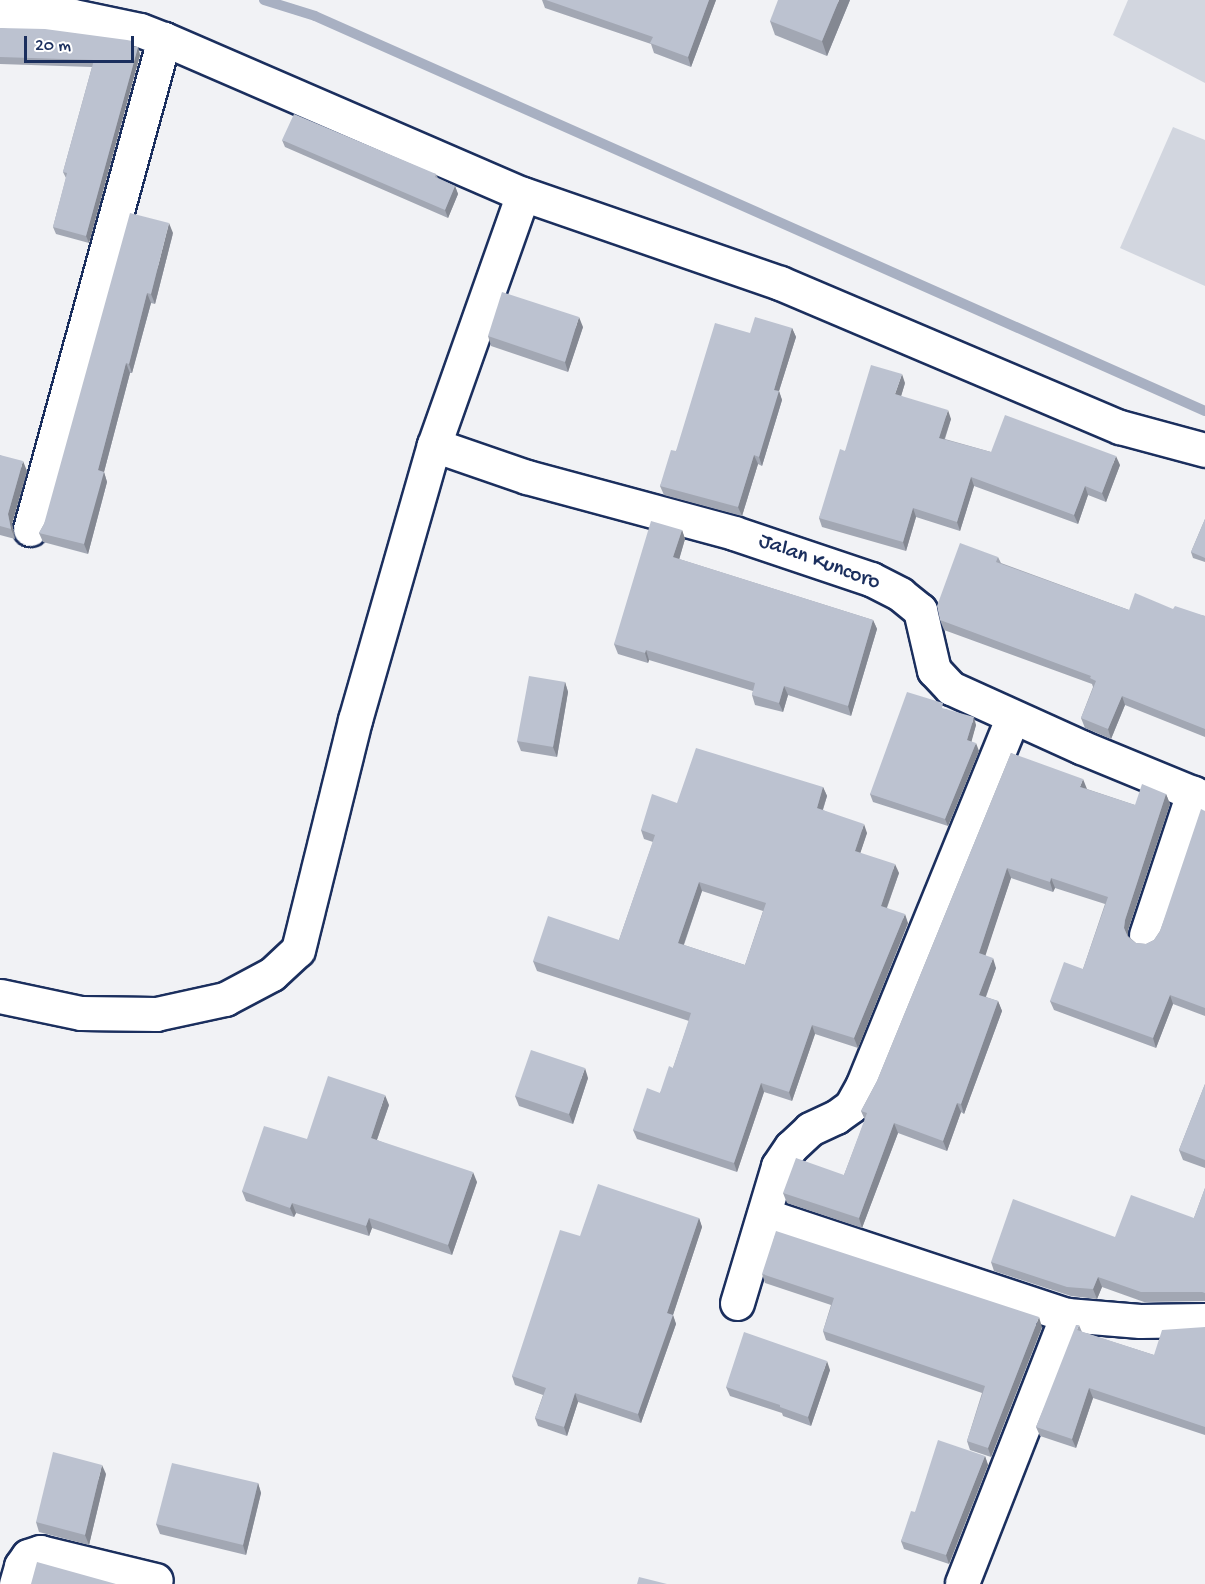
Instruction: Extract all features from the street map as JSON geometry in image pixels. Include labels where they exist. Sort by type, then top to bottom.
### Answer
[{"type":"street","points":[[0,16],[73,16],[140,30],[523,194],[780,284],[1120,428],[1205,450]]},
{"type":"street","points":[[30,529],[164,39]]},
{"type":"street","points":[[0,996],[81,1013],[156,1014],[225,999],[272,974],[298,950],[355,720],[434,445],[523,194]]},
{"type":"street","name":"Jalan Kuncoro","points":[[434,445],[527,477],[734,533],[872,579],[900,594],[920,610],[934,670],[951,688],[1013,717],[1199,795]]},
{"type":"street","points":[[737,1303],[778,1166],[791,1147],[810,1129],[836,1117],[851,1106],[863,1084],[1013,717]]},
{"type":"street","points":[[1146,935],[1199,795]]},
{"type":"street","points":[[764,1215],[1067,1315],[1140,1321],[1205,1320]]},
{"type":"street","points":[[962,1583],[1067,1315]]},
{"type":"street","points":[[16,1584],[24,1561],[28,1556],[40,1552],[156,1580]]},
{"type":"shaded area","points":[[1128,0],[1205,0],[1205,83],[1113,35]]},
{"type":"shaded area","points":[[1173,127],[1205,140],[1205,286],[1120,248]]},
{"type":"building","points":[[546,0],[709,0],[688,57],[650,43],[653,37]]},
{"type":"building","points":[[778,0],[839,0],[822,41],[770,21]]},
{"type":"building","points":[[0,28],[45,29],[127,40],[132,41],[132,46],[138,47],[86,236],[53,227],[67,173],[63,172],[94,60],[0,57]]},
{"type":"building","points":[[294,114],[436,174],[435,177],[455,186],[445,210],[282,140]]},
{"type":"building","points":[[130,213],[169,223],[151,294],[147,293],[129,364],[126,363],[98,470],[104,472],[84,544],[39,533],[44,524]]},
{"type":"building","points":[[502,292],[579,317],[565,362],[488,336]]},
{"type":"building","points":[[755,317],[792,328],[774,390],[779,391],[759,457],[754,455],[738,507],[660,486],[671,450],[676,451],[715,323],[750,333]]},
{"type":"building","points":[[871,365],[902,374],[895,394],[948,410],[939,438],[991,452],[1005,415],[1116,456],[1102,493],[1085,486],[1074,515],[971,477],[957,522],[913,508],[903,542],[819,518],[840,449],[845,451]]},
{"type":"building","points":[[0,455],[23,461],[8,514],[11,529],[0,526]]},
{"type":"building","points":[[1205,519],[1205,558],[1191,552]]},
{"type":"building","points":[[651,521],[682,530],[673,557],[873,620],[848,706],[784,686],[779,703],[752,695],[755,683],[646,650],[645,653],[614,644]]},
{"type":"building","points":[[960,543],[998,557],[996,562],[1129,610],[1135,593],[1173,609],[1175,606],[1205,616],[1205,729],[1122,696],[1108,729],[1081,718],[1096,681],[1090,678],[1091,676],[940,620],[937,606]]},
{"type":"building","points":[[529,676],[565,682],[553,747],[517,741]]},
{"type":"building","points":[[907,692],[943,703],[942,708],[974,717],[967,740],[976,743],[945,819],[870,794]]},
{"type":"building","points":[[696,748],[823,787],[817,808],[864,824],[855,851],[895,864],[881,906],[905,914],[854,1038],[812,1025],[789,1092],[761,1083],[734,1163],[633,1130],[647,1088],[660,1093],[669,1066],[673,1068],[691,1013],[533,961],[548,916],[619,940],[655,835],[641,830],[652,794],[677,803]],"holes":[[[699,882],[766,903],[745,965],[678,943]]]},
{"type":"building","points":[[1011,753],[1083,779],[1080,787],[1135,805],[1142,784],[1166,794],[1125,920],[1124,928],[1128,937],[1136,943],[1146,944],[1154,940],[1160,931],[1201,809],[1205,811],[1205,1008],[1170,995],[1153,1038],[1050,1001],[1064,962],[1083,969],[1108,897],[1051,878],[1050,882],[1007,868],[979,953],[993,958],[979,995],[998,1001],[961,1104],[957,1103],[943,1141],[894,1123],[859,1218],[783,1193],[796,1158],[844,1175],[867,1113],[861,1111],[877,1081]]},
{"type":"building","points":[[531,1050],[585,1068],[569,1114],[515,1096]]},
{"type":"building","points":[[328,1076],[385,1095],[371,1138],[473,1172],[448,1245],[369,1218],[366,1226],[292,1203],[290,1208],[242,1191],[264,1126],[307,1139]]},
{"type":"building","points":[[1205,1084],[1205,1160],[1179,1150]]},
{"type":"building","points":[[598,1184],[699,1218],[667,1313],[673,1315],[638,1414],[575,1393],[564,1427],[535,1418],[546,1388],[512,1376],[560,1230],[580,1236]]},
{"type":"building","points":[[1205,1188],[1205,1293],[1141,1292],[1098,1277],[1093,1289],[1067,1287],[991,1262],[1013,1199],[1115,1237],[1131,1195],[1194,1218]]},
{"type":"building","points":[[776,1231],[1039,1317],[988,1448],[967,1441],[985,1386],[823,1331],[834,1298],[762,1274]]},
{"type":"building","points":[[1076,1325],[1079,1325],[1077,1330],[1154,1355],[1162,1330],[1205,1327],[1205,1427],[1089,1388],[1072,1439],[1036,1427]]},
{"type":"building","points":[[744,1332],[827,1361],[808,1417],[726,1387]]},
{"type":"building","points":[[938,1440],[985,1456],[946,1555],[901,1541],[911,1511],[915,1512]]},
{"type":"building","points":[[53,1452],[102,1465],[85,1535],[36,1522]]},
{"type":"building","points":[[172,1463],[258,1483],[243,1545],[156,1524]]},
{"type":"building","points":[[37,1562],[116,1584],[31,1584]]},
{"type":"building","points":[[639,1577],[667,1584],[637,1584]]},
{"type":"waterway","points":[[264,0],[315,16],[1205,411]]}]
